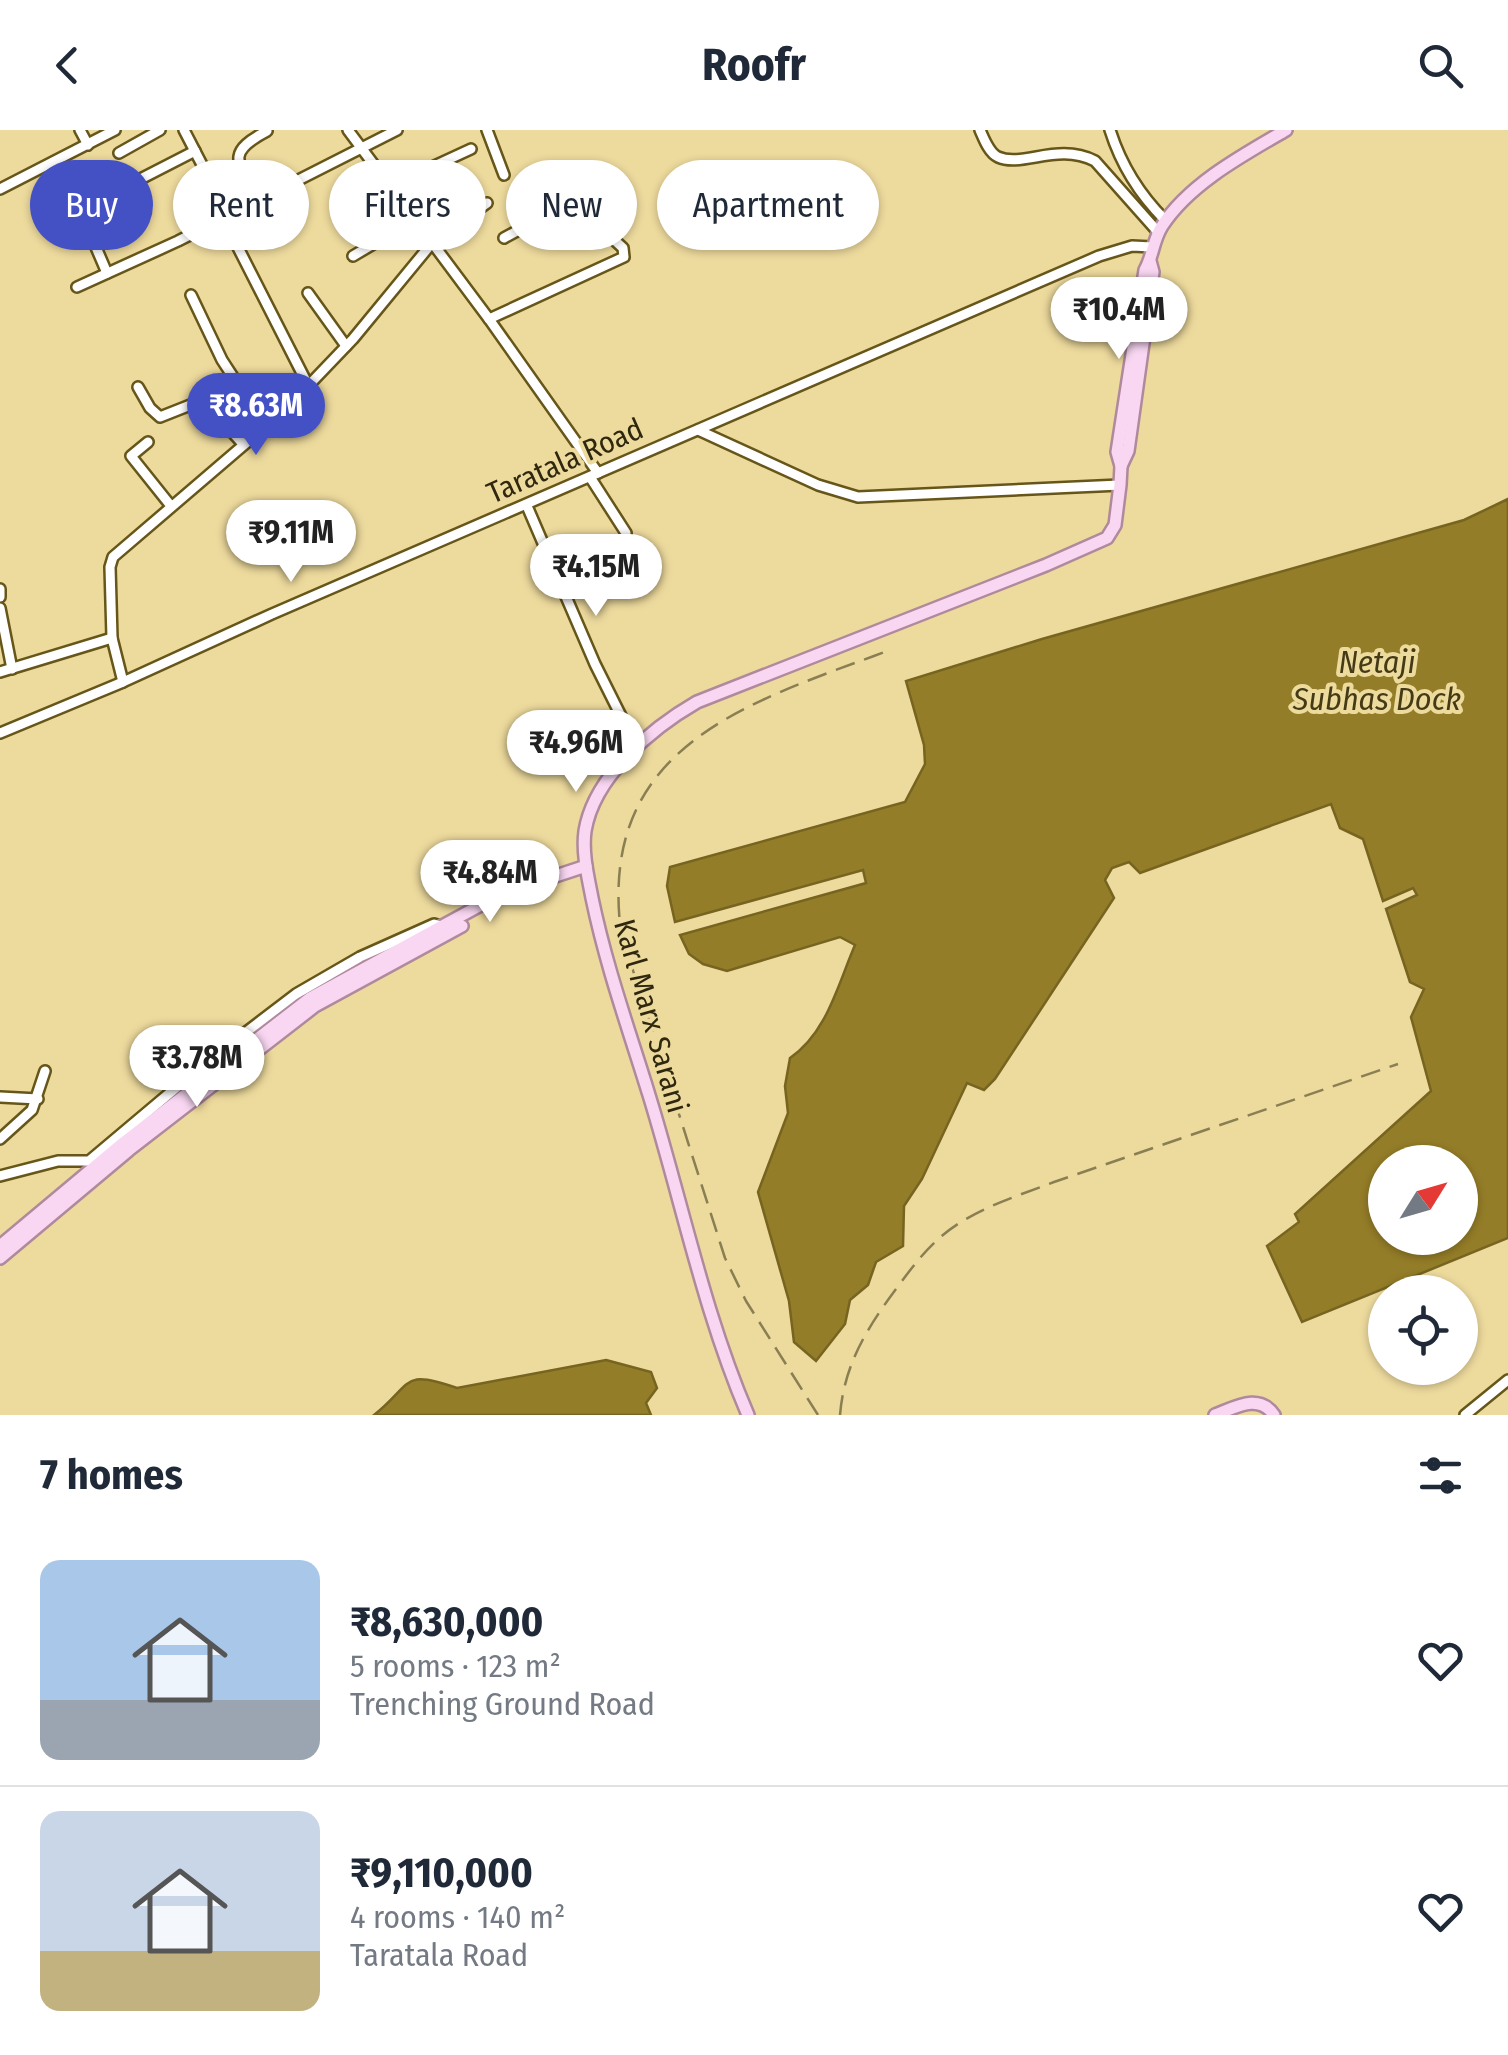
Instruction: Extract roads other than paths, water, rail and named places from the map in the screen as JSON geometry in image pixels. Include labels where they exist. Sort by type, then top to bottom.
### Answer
[{"type":"main road","name":"Karl Marx Sarani","points":[[748,1415],[707,1299],[599,936],[586,866],[585,830],[593,806],[636,746],[663,722],[718,692],[1107,538],[1115,525],[1121,466],[1117,452],[1145,270],[1158,232],[1165,220],[1210,179],[1286,130]]},
{"type":"main road","points":[[0,1258],[129,1150],[315,1006],[522,889],[586,866]]},
{"type":"main road","points":[[0,1246],[310,998],[386,963]]},
{"type":"main road","points":[[1215,1415],[1253,1402],[1262,1403],[1274,1415]]},
{"type":"street","points":[[80,130],[88,145]]},
{"type":"street","points":[[58,160],[115,130]]},
{"type":"street","points":[[119,153],[160,130]]},
{"type":"street","points":[[184,130],[199,160]]},
{"type":"street","points":[[241,160],[241,146],[267,130]]},
{"type":"street","points":[[348,130],[371,160]]},
{"type":"street","points":[[309,174],[396,130]]},
{"type":"street","points":[[487,130],[504,175]]},
{"type":"street","points":[[980,130],[998,157],[1012,160],[1061,153],[1095,160],[1158,232]]},
{"type":"street","points":[[1110,130],[1125,168],[1165,220]]},
{"type":"street","points":[[449,160],[471,148]]},
{"type":"street","points":[[153,173],[195,151]]},
{"type":"street","points":[[0,189],[30,174]]},
{"type":"street","points":[[77,288],[173,242]]},
{"type":"street","name":"Taratala Road","points":[[0,733],[1098,256],[1132,246],[1152,247]]},
{"type":"street","points":[[97,250],[107,274]]},
{"type":"street","points":[[242,250],[308,386]]},
{"type":"street","points":[[353,256],[363,250]]},
{"type":"street","points":[[123,682],[112,638],[113,557],[308,386],[427,250]]},
{"type":"street","points":[[436,250],[594,475],[626,533]]},
{"type":"street","points":[[489,320],[622,260],[623,250]]},
{"type":"street","points":[[308,293],[346,346]]},
{"type":"street","points":[[191,295],[222,360],[265,426]]},
{"type":"street","points":[[138,387],[160,417],[202,400],[243,444]]},
{"type":"street","points":[[698,430],[818,485],[858,496],[1120,485]]},
{"type":"street","points":[[148,442],[131,456],[171,506]]},
{"type":"street","points":[[527,506],[595,664],[636,746]]},
{"type":"street","points":[[0,589],[0,598]]},
{"type":"street","points":[[0,608],[12,668]]},
{"type":"street","points":[[0,672],[112,638]]},
{"type":"street","points":[[0,1176],[58,1161],[88,1161],[202,1065],[296,994],[360,957],[434,924],[446,931]]},
{"type":"street","points":[[0,1139],[32,1110],[45,1071]]},
{"type":"street","points":[[0,1097],[38,1100]]},
{"type":"street","points":[[1465,1415],[1508,1380]]},
{"type":"water","name":"Netaji Subhas Dock","points":[[1508,499],[1508,1238],[1478,1250],[1478,1145],[1371,1145],[1431,1091],[1411,1017],[1424,989],[1410,982],[1386,909],[1417,895],[1413,888],[1383,901],[1363,839],[1340,828],[1331,804],[1140,873],[1129,862],[1112,868],[1105,880],[1114,898],[995,1079],[984,1090],[967,1083],[922,1179],[904,1206],[903,1246],[876,1262],[868,1285],[850,1300],[845,1324],[816,1361],[794,1342],[789,1301],[758,1192],[788,1113],[785,1086],[790,1058],[803,1048],[822,1022],[855,945],[840,937],[727,971],[703,964],[689,954],[680,935],[866,883],[863,870],[675,922],[667,886],[670,867],[905,802],[925,764],[924,745],[906,681],[1464,520]]},
{"type":"water","name":"Netaji Subhas Dock","points":[[1368,1148],[1368,1255],[1466,1255],[1417,1275],[1368,1275],[1368,1295],[1302,1322],[1267,1246],[1299,1222],[1295,1214]]},
{"type":"water","points":[[606,1360],[651,1372],[657,1388],[646,1403],[651,1415],[374,1415],[416,1380],[457,1388]]},
{"type":"railway","points":[[818,1415],[746,1301],[725,1258],[621,933],[620,869],[633,817],[658,775],[693,741],[736,713],[785,690],[890,650]]},
{"type":"railway","points":[[840,1415],[852,1363],[876,1318],[925,1252],[961,1222],[1054,1182],[1398,1064]]}]
